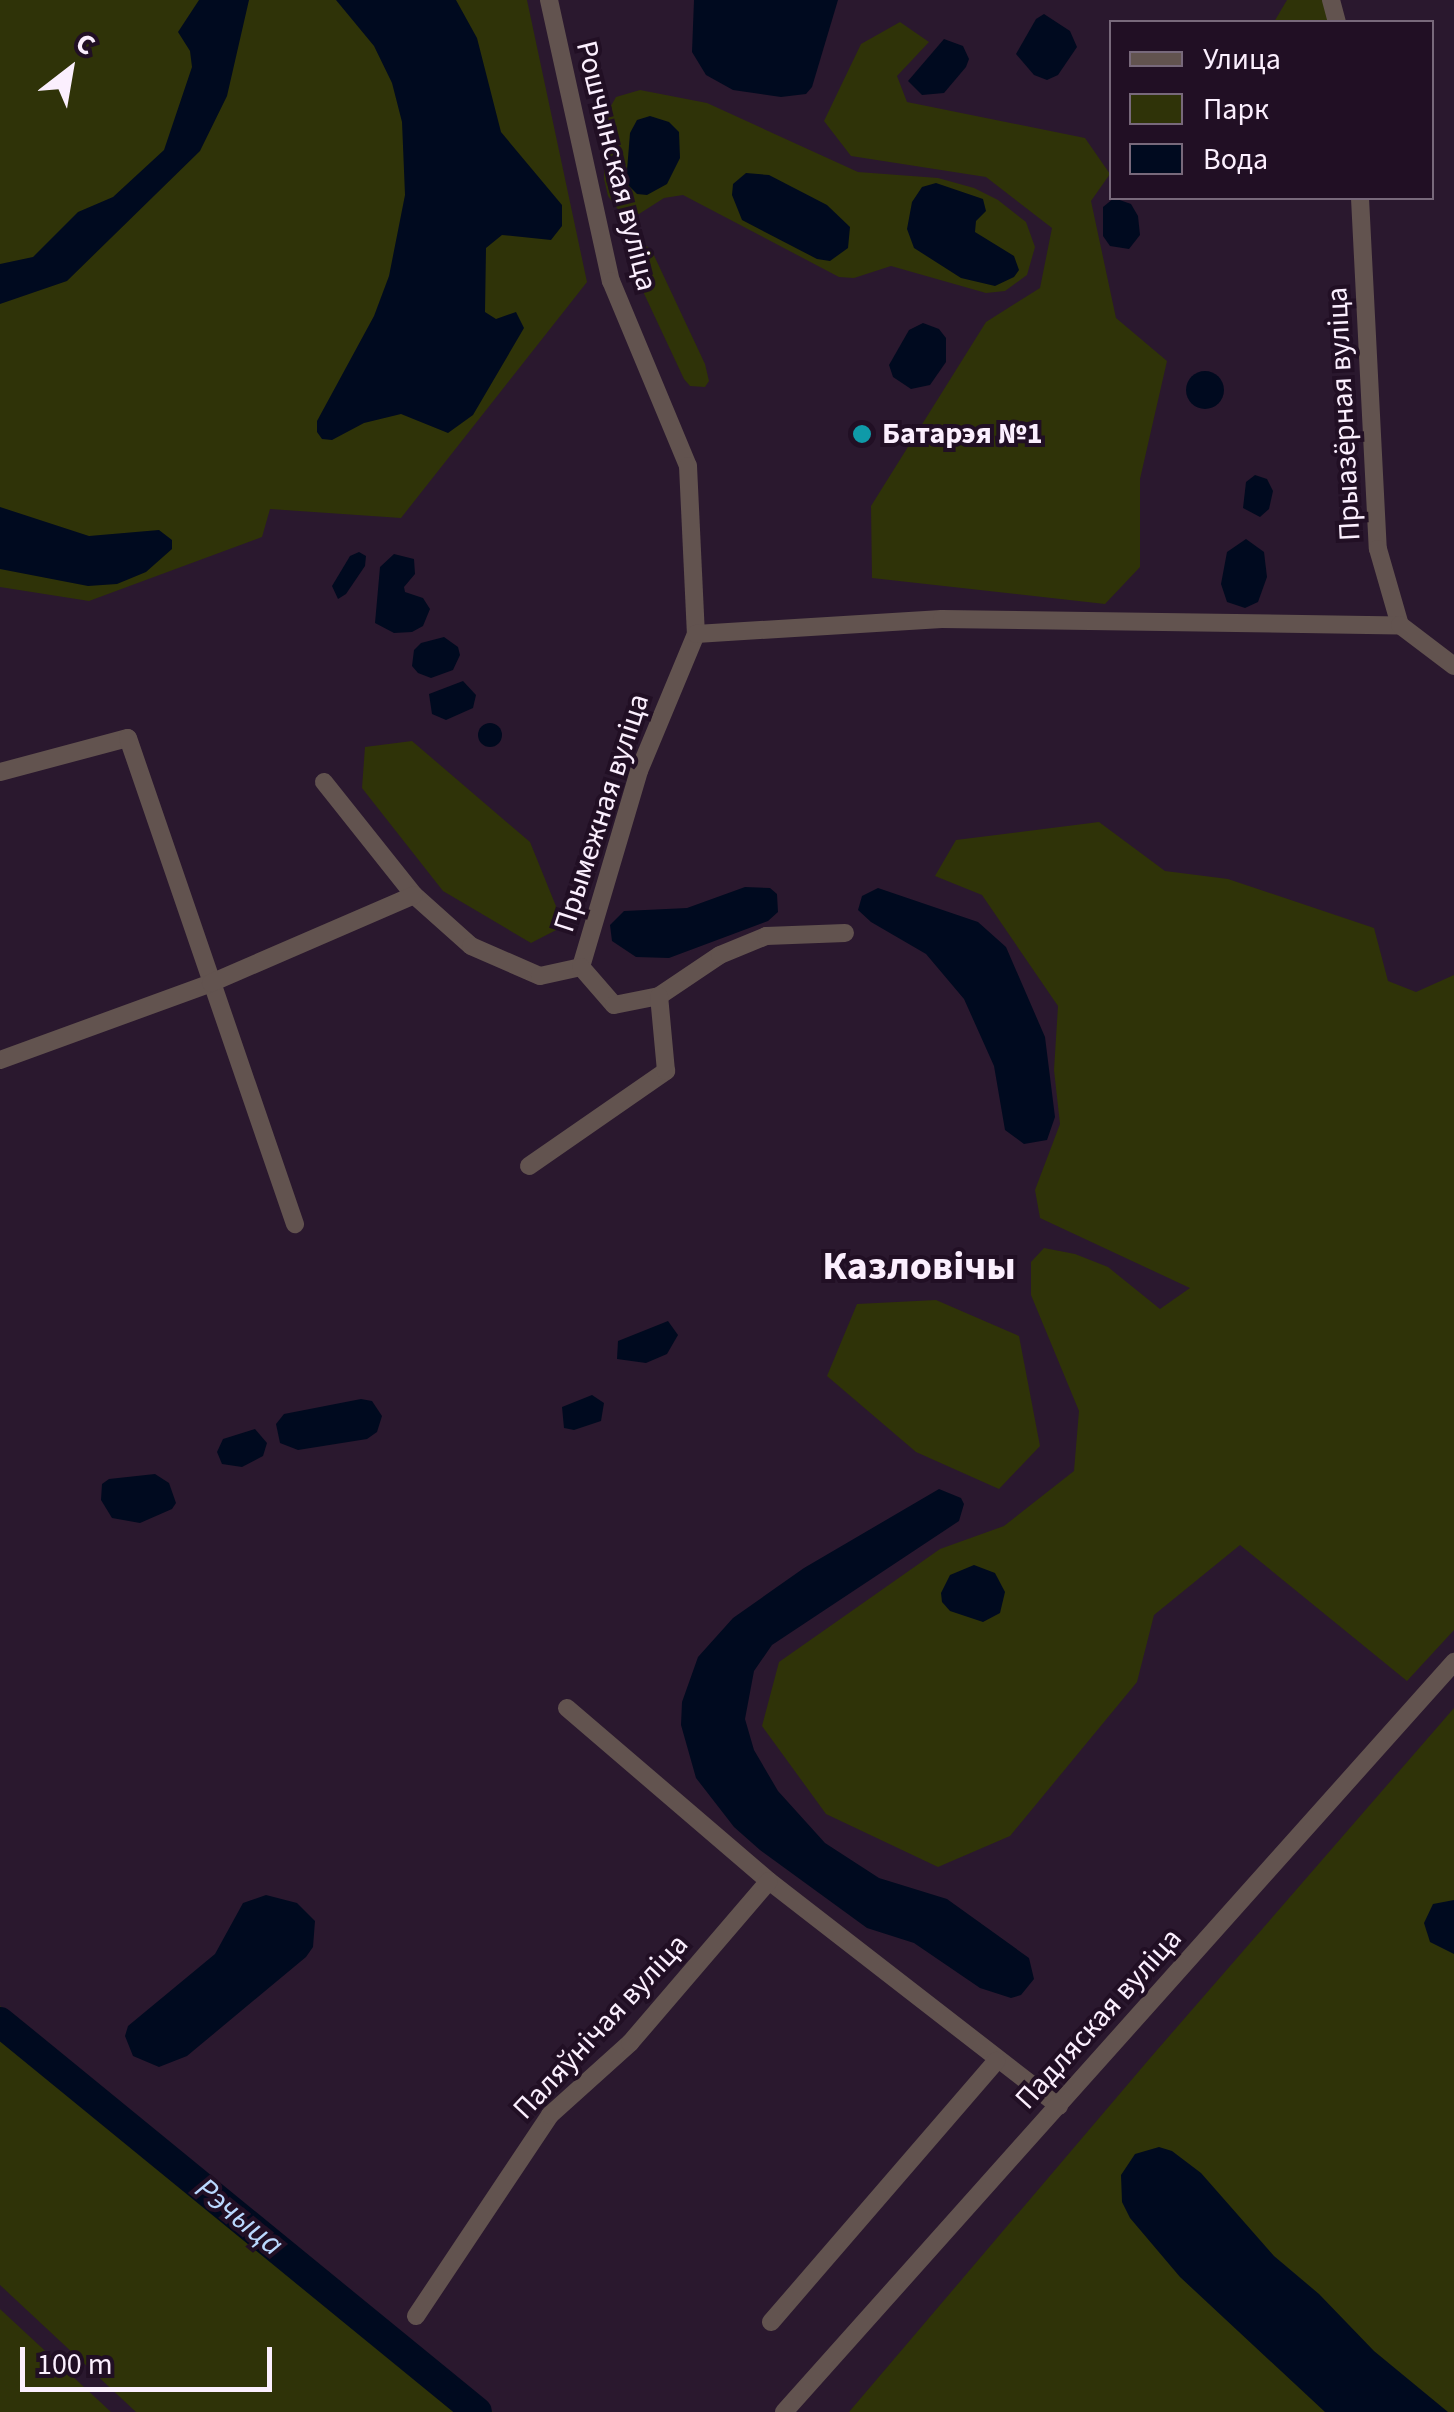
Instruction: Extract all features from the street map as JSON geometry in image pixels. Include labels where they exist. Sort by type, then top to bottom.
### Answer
[{"type":"street","name":"Рошчынская вуліца","points":[[549,0],[611,280],[688,466],[696,634]]},
{"type":"street","name":"Прыазёрная вуліца","points":[[1360,200],[1378,549],[1400,626]]},
{"type":"street","points":[[696,634],[942,618],[1400,626],[1454,666]]},
{"type":"street","name":"Прымежная вуліца","points":[[324,782],[414,895],[471,946],[540,976],[581,967],[640,771],[696,634]]},
{"type":"street","points":[[0,772],[128,738],[295,1224]]},
{"type":"street","points":[[0,1060],[212,982],[414,895]]},
{"type":"street","points":[[581,967],[614,1005],[659,996],[720,955],[766,936],[844,933]]},
{"type":"street","points":[[529,1166],[666,1071],[659,996]]},
{"type":"street","name":"Падляская вуліца","points":[[784,2412],[1454,1662]]},
{"type":"street","points":[[567,1708],[768,1880],[996,2061],[1059,2106]]},
{"type":"street","name":"Паляўнічая вуліца","points":[[416,2316],[550,2115],[630,2043],[768,1880]]},
{"type":"street","points":[[770,2322],[996,2061]]},
{"type":"green space","points":[[0,0],[527,0],[587,282],[401,518],[270,509],[262,537],[89,601],[0,587]]},
{"type":"green space","points":[[1287,0],[1331,0],[1330,20],[1275,20]]},
{"type":"green space","points":[[900,22],[929,42],[897,76],[907,102],[1085,138],[1109,173],[1091,201],[1116,318],[1167,361],[1140,479],[1140,567],[1105,604],[872,578],[871,506],[986,322],[1040,288],[1052,228],[986,177],[851,156],[824,121],[861,44]]},
{"type":"green space","points":[[640,90],[707,103],[858,172],[938,178],[974,188],[998,200],[1026,222],[1035,247],[1027,275],[1005,291],[986,293],[891,266],[854,278],[839,277],[683,195],[664,198],[639,214],[620,212],[608,196],[604,179],[604,118],[616,97]]},
{"type":"green space","points":[[638,241],[651,249],[705,364],[709,381],[705,387],[690,386],[684,379],[625,253],[627,244]]},
{"type":"green space","points":[[412,741],[530,842],[564,926],[531,943],[443,891],[362,788],[365,747]]},
{"type":"green space","points":[[1099,822],[1165,871],[1228,879],[1374,928],[1388,981],[1416,992],[1454,975],[1454,1630],[1407,1681],[1240,1545],[1154,1615],[1137,1682],[1010,1836],[938,1867],[826,1814],[762,1726],[779,1662],[940,1549],[1004,1526],[1074,1471],[1079,1411],[1031,1295],[1031,1262],[1044,1248],[1075,1254],[1108,1267],[1160,1309],[1190,1288],[1040,1218],[1035,1190],[1060,1124],[1054,1070],[1058,1006],[982,895],[935,876],[956,840]]},
{"type":"green space","points":[[936,1300],[1019,1336],[1040,1446],[999,1489],[916,1452],[827,1376],[857,1304]]},
{"type":"green space","points":[[1454,1708],[1454,2412],[849,2412],[1151,2057]]},
{"type":"green space","points":[[0,2006],[493,2412],[136,2412],[0,2285]]},
{"type":"green space","points":[[0,2309],[111,2412],[0,2412]]},
{"type":"water","points":[[199,0],[249,0],[227,96],[200,151],[67,281],[0,304],[0,264],[33,257],[78,212],[113,197],[164,150],[192,67],[190,51],[178,32]]},
{"type":"water","points":[[336,0],[456,0],[477,38],[501,132],[562,205],[562,226],[551,240],[502,235],[486,248],[485,312],[496,319],[516,312],[524,328],[473,415],[448,433],[401,414],[364,423],[332,440],[322,439],[317,432],[317,421],[374,316],[389,276],[405,195],[402,122],[392,83],[374,46]]},
{"type":"water","points":[[694,0],[838,0],[812,87],[806,94],[781,97],[733,90],[706,75],[692,52]]},
{"type":"water","points":[[1044,14],[1070,31],[1077,47],[1058,75],[1047,80],[1034,75],[1016,54],[1036,19]]},
{"type":"water","points":[[944,39],[963,46],[969,59],[966,67],[944,93],[922,95],[908,81]]},
{"type":"water","points":[[650,116],[669,122],[679,132],[680,158],[667,184],[647,195],[637,194],[626,183],[630,133],[637,120]]},
{"type":"water","points":[[746,173],[769,175],[827,205],[850,227],[848,248],[830,261],[817,259],[742,220],[732,195],[733,184]]},
{"type":"water","points":[[936,183],[983,199],[986,211],[976,221],[975,232],[1014,256],[1019,270],[1014,277],[995,286],[961,278],[914,248],[907,229],[912,202],[922,187]]},
{"type":"water","points":[[1112,200],[1131,204],[1138,216],[1140,235],[1129,249],[1110,246],[1103,236],[1103,207]]},
{"type":"water","points":[[923,323],[939,329],[946,338],[946,362],[930,385],[911,389],[893,377],[889,365],[909,330]]},
{"type":"water","points":[[1205,371],[1218,377],[1224,390],[1218,403],[1205,409],[1192,403],[1186,390],[1192,377]]},
{"type":"water","points":[[1255,475],[1267,479],[1273,491],[1269,509],[1260,517],[1243,508],[1246,482]]},
{"type":"water","points":[[0,507],[89,536],[159,530],[172,540],[172,549],[146,572],[117,584],[88,586],[0,569]]},
{"type":"water","points":[[1246,539],[1264,552],[1267,577],[1258,602],[1245,608],[1227,602],[1221,584],[1227,552]]},
{"type":"water","points":[[359,552],[366,556],[365,566],[346,594],[338,599],[332,586],[350,556]]},
{"type":"water","points":[[394,554],[414,559],[415,574],[404,587],[405,592],[423,598],[430,609],[423,626],[412,632],[394,633],[375,623],[380,567]]},
{"type":"water","points":[[444,637],[458,647],[460,655],[453,670],[431,678],[418,673],[412,666],[414,650],[421,643]]},
{"type":"water","points":[[463,681],[476,695],[473,708],[446,720],[432,714],[429,694]]},
{"type":"water","points":[[490,723],[499,726],[499,744],[490,747],[481,744],[478,735],[481,726]]},
{"type":"water","points":[[745,887],[770,888],[777,894],[778,912],[768,921],[669,958],[636,957],[612,941],[610,925],[624,911],[687,908]]},
{"type":"water","points":[[878,888],[978,922],[1006,947],[1045,1037],[1055,1117],[1047,1140],[1024,1144],[1005,1130],[994,1066],[964,999],[926,954],[871,922],[858,910],[862,896]]},
{"type":"water","points":[[668,1321],[678,1335],[667,1354],[646,1363],[617,1359],[618,1341]]},
{"type":"water","points":[[592,1395],[604,1403],[601,1421],[574,1430],[564,1428],[562,1407]]},
{"type":"water","points":[[361,1399],[372,1401],[382,1416],[377,1432],[367,1439],[298,1450],[280,1443],[276,1424],[284,1414]]},
{"type":"water","points":[[255,1429],[267,1443],[263,1456],[242,1467],[222,1464],[217,1452],[223,1439]]},
{"type":"water","points":[[155,1474],[169,1483],[176,1503],[172,1509],[140,1523],[112,1518],[101,1500],[102,1484],[109,1479]]},
{"type":"water","points":[[939,1489],[961,1498],[964,1504],[959,1521],[772,1645],[754,1671],[745,1719],[754,1750],[778,1791],[825,1843],[879,1878],[947,1899],[1029,1958],[1034,1979],[1021,1995],[1011,1998],[980,1988],[914,1943],[867,1928],[760,1850],[734,1827],[696,1778],[681,1725],[682,1702],[698,1657],[733,1618],[804,1568]]},
{"type":"water","points":[[974,1565],[995,1573],[1005,1592],[1000,1613],[983,1622],[950,1611],[942,1602],[941,1593],[950,1575]]},
{"type":"water","points":[[266,1895],[297,1903],[315,1921],[313,1947],[306,1957],[187,2056],[159,2067],[133,2056],[125,2036],[128,2026],[215,1954],[243,1903]]},
{"type":"water","points":[[1454,1900],[1454,1954],[1430,1942],[1424,1923],[1433,1904]]},
{"type":"water","points":[[1159,2147],[1172,2151],[1201,2173],[1274,2256],[1319,2294],[1374,2351],[1448,2412],[1325,2412],[1180,2277],[1130,2218],[1122,2202],[1121,2175],[1135,2154]]},
{"type":"waterway","name":"Рэчыца","points":[[0,2022],[477,2412]]},
{"type":"place","name":"Батарэя №1","points":[[862,434]]},
{"type":"district","name":"Казловічы","points":[[919,1267]]}]
